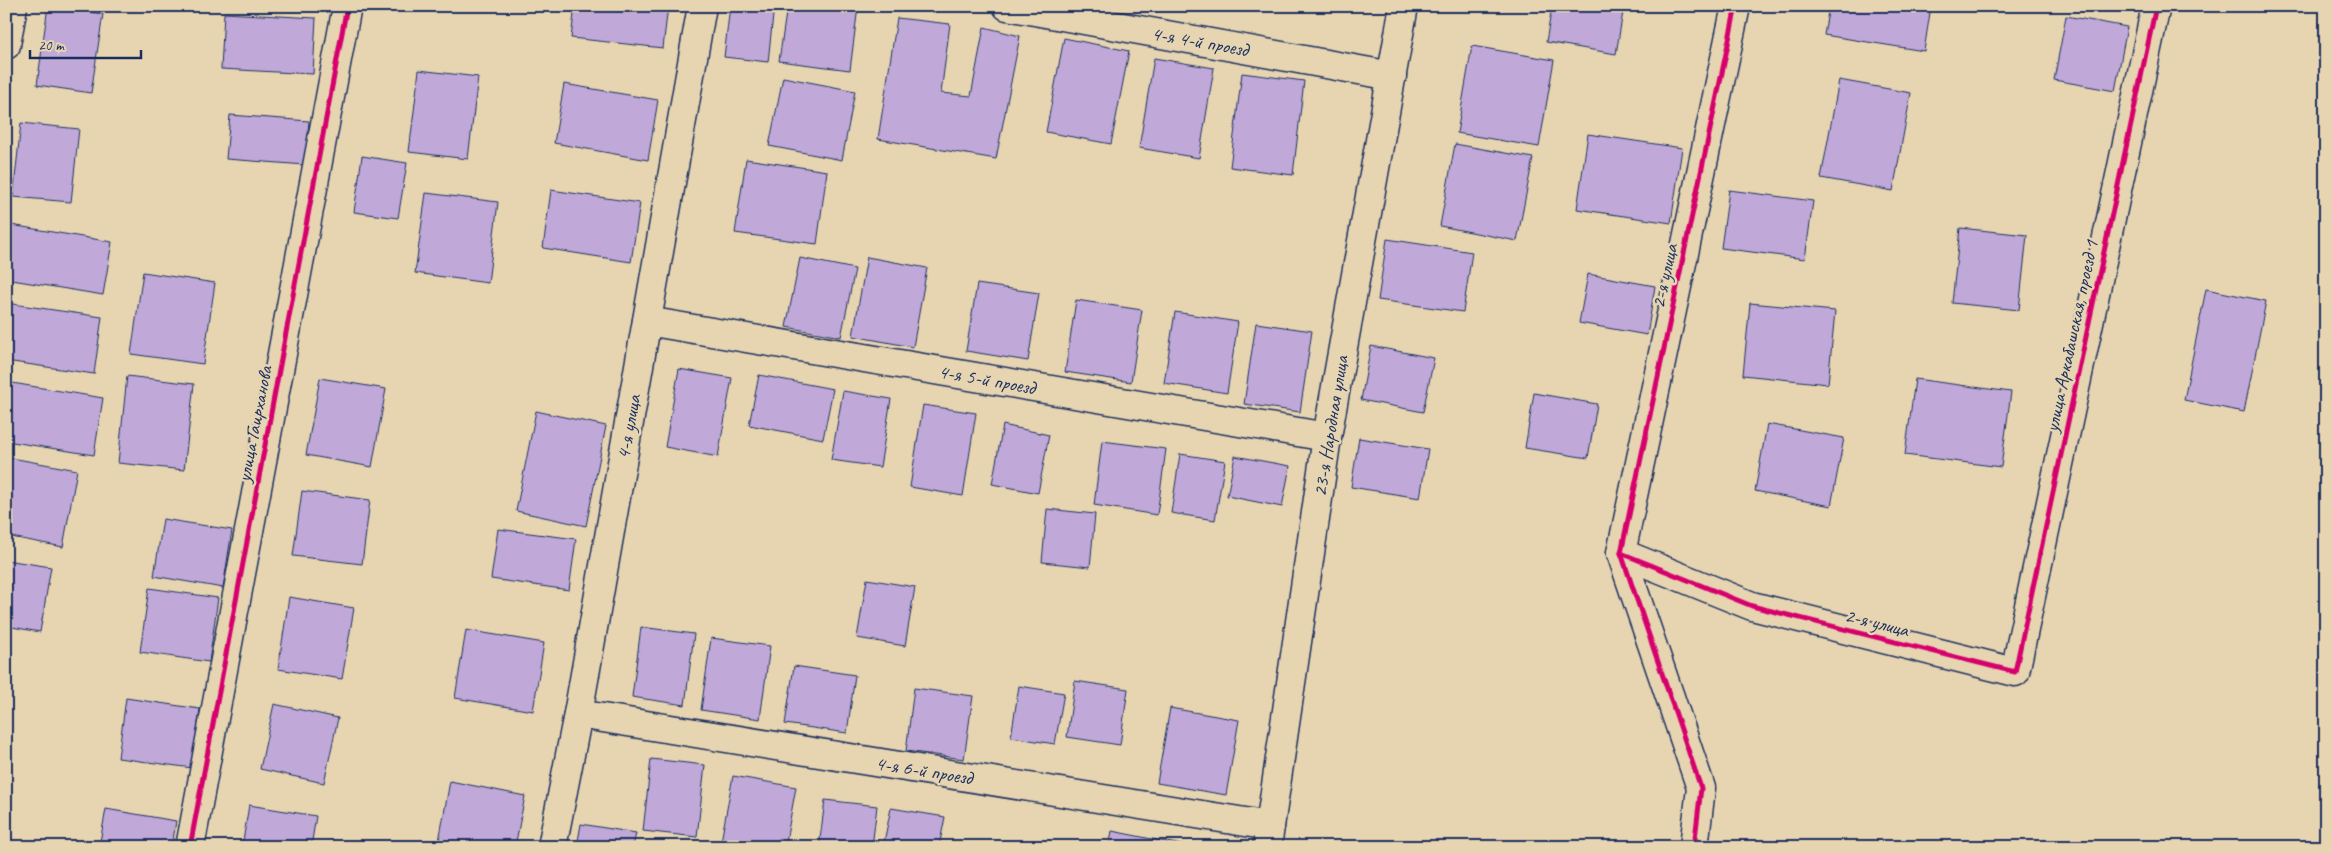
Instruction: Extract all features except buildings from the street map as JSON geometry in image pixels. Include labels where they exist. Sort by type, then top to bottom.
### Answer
[{"type":"street","points":[[6,45],[13,6]]},
{"type":"street","name":"улица Гаирханова","points":[[190,847],[347,6]]},
{"type":"street","name":"4-я улица","points":[[552,847],[578,714],[702,6]]},
{"type":"street","name":"4-я 4-й проезд","points":[[1007,6],[1392,76]]},
{"type":"street","name":"23-я Народная улица","points":[[1268,836],[1327,437],[1404,6]]},
{"type":"street","name":"2-я улица","points":[[1736,6],[1621,553],[1752,606],[2015,672]]},
{"type":"street","name":"улица Аркабашская, проезд 1","points":[[2015,672],[2156,6]]},
{"type":"street","name":"4-я 5-й проезд","points":[[647,321],[1327,437]]},
{"type":"street","points":[[1621,553],[1701,788],[1694,847]]},
{"type":"street","name":"4-я 6-й проезд","points":[[578,714],[1268,836]]},
{"type":"cycle path","points":[[190,847],[347,6]]},
{"type":"cycle path","points":[[1694,847],[1701,788],[1621,553],[1736,6]]},
{"type":"cycle path","points":[[1621,553],[1752,606],[2015,672],[2156,6]]}]
